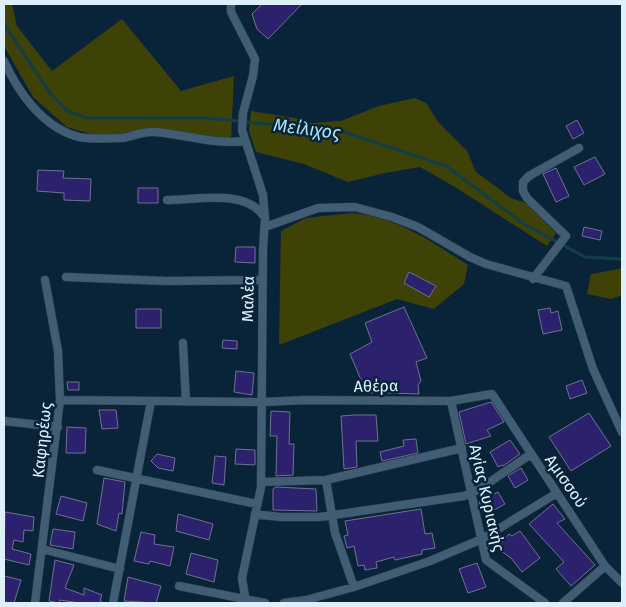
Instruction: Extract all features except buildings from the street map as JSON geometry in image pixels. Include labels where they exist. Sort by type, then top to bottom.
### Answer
[{"type":"street","name":"Μαλέα","points":[[231,4],[231,12],[255,58],[242,127],[245,141],[261,184],[265,222],[262,280],[263,402],[261,482],[242,578],[246,602]]},
{"type":"street","points":[[4,61],[14,81],[30,103],[56,127],[72,135],[88,138],[122,138],[153,132],[218,141],[245,141]]},
{"type":"street","points":[[533,279],[566,236],[527,198],[522,185],[529,176],[579,148]]},
{"type":"street","points":[[167,200],[239,200],[255,206],[265,222],[318,208],[355,207],[412,224],[476,260],[533,279],[567,287],[593,369],[622,432]]},
{"type":"street","points":[[66,277],[147,280],[262,280]]},
{"type":"street","name":"Καφηρέως","points":[[35,603],[60,400],[58,345],[45,280]]},
{"type":"street","points":[[183,343],[186,402]]},
{"type":"street","name":"Αθέρα","points":[[60,400],[186,402],[298,400],[451,401],[489,394]]},
{"type":"street","name":"Αμισσού","points":[[489,394],[495,396],[500,403],[604,566],[622,583]]},
{"type":"street","points":[[113,603],[151,401]]},
{"type":"street","name":"Αγίας Κυριακής","points":[[451,401],[488,563],[546,603]]},
{"type":"street","points":[[4,421],[58,427]]},
{"type":"street","points":[[261,482],[326,480],[462,448]]},
{"type":"street","points":[[255,514],[294,518],[331,516],[472,493],[531,454]]},
{"type":"street","points":[[97,470],[257,504]]},
{"type":"street","points":[[326,480],[331,516],[354,587]]},
{"type":"street","points":[[284,603],[306,600],[411,569],[482,539],[557,492]]},
{"type":"street","points":[[42,549],[120,569]]},
{"type":"street","points":[[563,603],[604,566]]},
{"type":"street","points":[[179,586],[246,602],[265,603]]},
{"type":"shaded area","points":[[4,4],[12,4],[17,26],[52,71],[122,19],[181,91],[234,76],[231,139],[150,128],[119,134],[91,134],[67,127],[33,97],[4,46]]},
{"type":"shaded area","points":[[415,98],[426,103],[439,123],[467,151],[476,172],[511,198],[526,203],[556,233],[547,246],[455,187],[420,167],[348,182],[304,164],[256,152],[249,131],[251,111],[295,118],[310,123],[341,121],[379,106]]},
{"type":"shaded area","points":[[351,213],[383,219],[413,232],[441,248],[468,265],[464,284],[434,309],[397,299],[279,345],[281,231],[306,218]]},
{"type":"shaded area","points":[[622,266],[622,295],[611,299],[587,294],[591,274],[619,269]]},
{"type":"waterway","name":"Μείλιχος","points":[[4,24],[50,93],[67,111],[88,118],[208,118],[344,132],[446,166],[524,224],[585,257],[622,259]]}]
